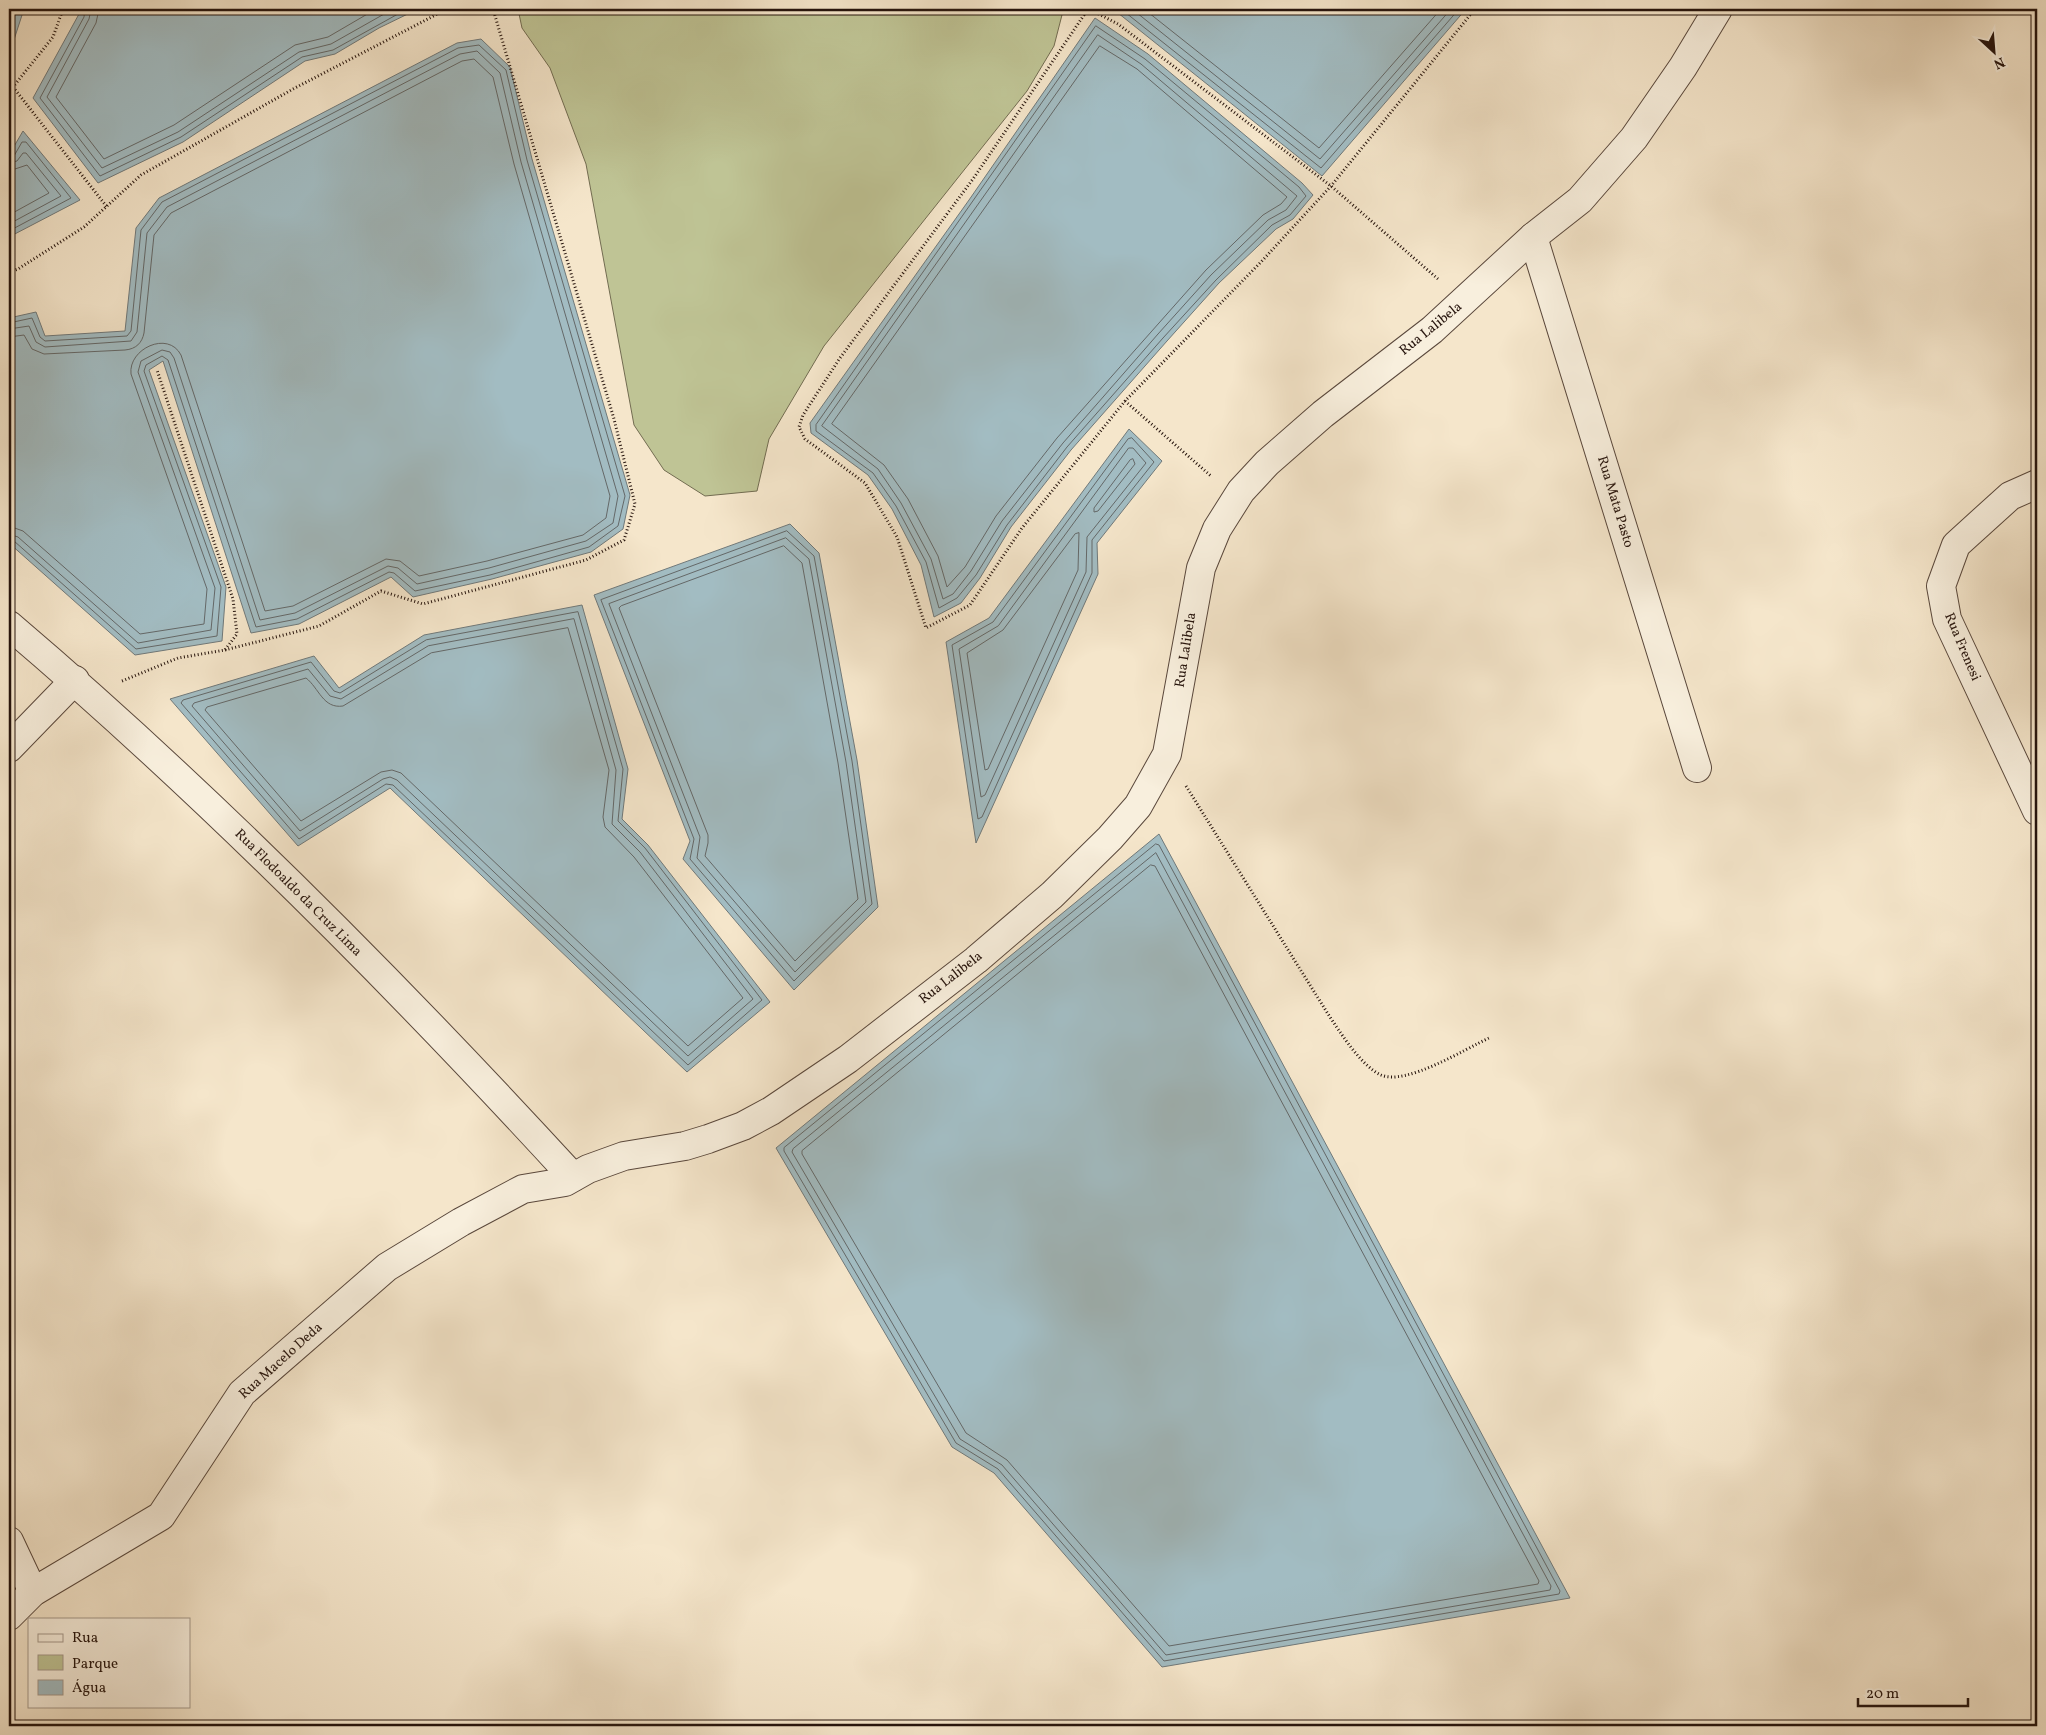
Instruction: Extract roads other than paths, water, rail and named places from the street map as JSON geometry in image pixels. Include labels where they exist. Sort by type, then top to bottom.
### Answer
[{"type":"street","name":"Rua Lalibela","points":[[573,1177],[624,1156],[685,1146],[743,1126],[771,1111],[848,1059],[976,960],[1052,894],[1110,838],[1138,806],[1167,754],[1201,568],[1217,529],[1236,499],[1267,463],[1316,420],[1464,302],[1533,237],[1580,200],[1634,138],[1683,67],[1718,9]]},
{"type":"street","name":"Rua Mata Pasto","points":[[1533,237],[1697,768]]},
{"type":"street","name":"Rua Frenesi","points":[[2037,484],[2010,496],[1956,545],[1941,586],[1947,619],[2037,812]]},
{"type":"street","name":"Rua Flodoaldo da Cruz Lima","points":[[9,625],[83,687],[218,814],[476,1072],[573,1177]]},
{"type":"street","points":[[9,748],[83,687]]},
{"type":"street","name":"Rua Macelo Deda","points":[[9,1616],[33,1592],[161,1516],[242,1393],[387,1267],[461,1222],[522,1189],[565,1182],[573,1177]]},
{"type":"street","points":[[9,1541],[33,1592]]},
{"type":"water","points":[[9,9],[24,9],[9,55]]},
{"type":"water","points":[[80,9],[418,9],[379,28],[335,54],[305,61],[183,142],[98,183],[33,98]]},
{"type":"water","points":[[1113,9],[1466,9],[1322,176]]},
{"type":"water","points":[[1095,18],[1148,54],[1302,183],[1313,195],[1293,219],[1276,229],[1219,283],[1071,450],[1011,527],[980,578],[961,603],[934,617],[921,565],[892,509],[868,475],[811,433],[810,423],[969,200]]},
{"type":"water","points":[[481,39],[510,67],[532,159],[630,495],[623,529],[591,552],[492,579],[413,597],[391,577],[299,624],[251,633],[163,361],[149,370],[226,587],[222,641],[135,655],[9,543],[9,318],[36,312],[45,336],[125,331],[136,228],[159,198],[457,43]]},
{"type":"water","points":[[23,131],[80,200],[9,237],[9,155]]},
{"type":"water","points":[[1129,429],[1162,461],[1097,543],[1098,574],[976,843],[946,642],[989,618]]},
{"type":"water","points":[[790,524],[819,553],[857,760],[878,907],[794,990],[683,859],[690,841],[594,595]]},
{"type":"water","points":[[582,605],[628,769],[622,819],[648,845],[770,1002],[687,1072],[390,788],[298,846],[170,699],[314,656],[339,688],[424,635]]},
{"type":"water","points":[[1159,834],[1570,1598],[1162,1667],[994,1473],[952,1447],[776,1148]]}]
